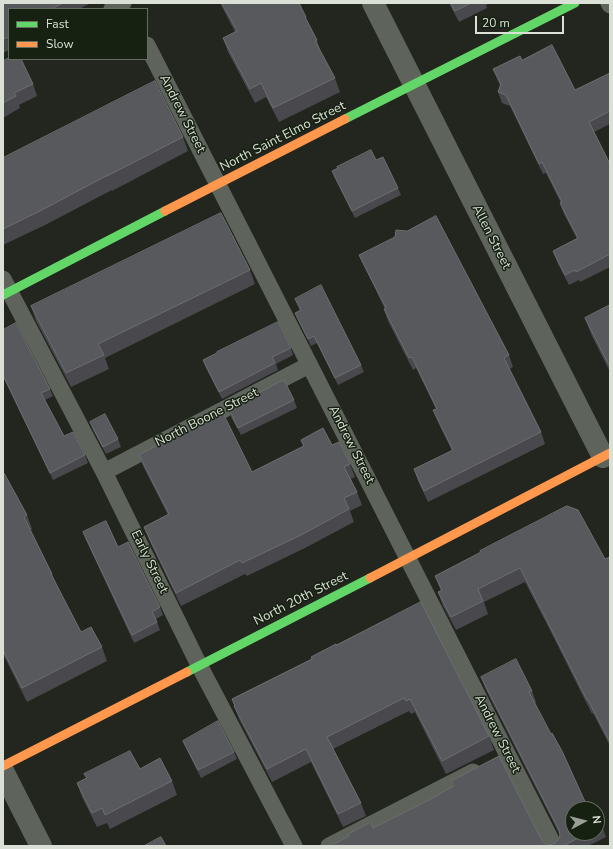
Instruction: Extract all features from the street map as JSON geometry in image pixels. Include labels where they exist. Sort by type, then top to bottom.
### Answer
[{"type":"street","name":"Allen Street","points":[[373,3],[607,459]]},
{"type":"street","name":"North Saint Elmo Street","points":[[5,288],[218,184],[576,3]]},
{"type":"street","name":"North 20th Street","points":[[3,766],[199,665],[607,459]]},
{"type":"street","points":[[6,784],[41,846]]},
{"type":"lane","points":[[114,8],[125,3]]},
{"type":"lane","name":"Andrew Street","points":[[148,47],[408,559],[496,760],[554,846]]},
{"type":"lane","name":"Early Street","points":[[5,288],[104,472],[199,665],[294,846]]},
{"type":"lane","name":"North Boone Street","points":[[104,472],[309,365]]},
{"type":"lane","points":[[329,846],[496,760]]},
{"type":"building","points":[[3,3],[63,3],[53,8],[8,8],[8,37],[3,39]]},
{"type":"building","points":[[222,3],[299,3],[317,40],[315,41],[335,78],[273,108],[261,83],[250,89],[223,38],[237,31]]},
{"type":"building","points":[[451,3],[471,3],[455,11]]},
{"type":"building","points":[[552,45],[575,90],[610,73],[610,111],[589,122],[610,164],[610,254],[576,272],[575,270],[565,275],[553,251],[578,238],[560,203],[562,202],[542,162],[539,164],[506,95],[498,92],[501,84],[493,69],[520,56],[522,60]]},
{"type":"building","points":[[8,58],[8,60],[21,60],[33,84],[14,93],[16,96],[3,103],[3,61]]},
{"type":"building","points":[[155,81],[183,137],[3,229],[3,158]]},
{"type":"building","points":[[371,150],[376,160],[383,157],[398,188],[352,211],[332,171]]},
{"type":"building","points":[[221,213],[250,270],[98,344],[104,355],[66,373],[31,306]]},
{"type":"building","points":[[436,216],[509,355],[504,358],[541,432],[424,491],[414,469],[453,450],[433,410],[437,409],[412,357],[409,358],[359,255],[395,237],[396,230],[407,231]]},
{"type":"building","points":[[321,285],[361,365],[335,378],[314,336],[308,339],[295,313],[301,310],[295,299]]},
{"type":"building","points":[[610,305],[610,367],[585,318]]},
{"type":"building","points":[[278,322],[291,348],[272,357],[275,363],[219,392],[203,360]]},
{"type":"building","points":[[16,323],[50,389],[41,393],[64,436],[73,432],[85,455],[50,473],[3,375],[3,330]]},
{"type":"building","points":[[284,380],[294,400],[238,428],[229,409]]},
{"type":"building","points":[[223,413],[252,472],[304,446],[301,440],[323,428],[332,445],[339,442],[350,464],[344,467],[357,492],[344,498],[349,509],[301,535],[242,563],[240,560],[176,593],[144,527],[169,514],[139,455]]},
{"type":"building","points":[[105,414],[118,439],[103,447],[90,422]]},
{"type":"building","points":[[3,473],[27,515],[24,517],[81,632],[91,627],[102,647],[22,688],[3,650]]},
{"type":"building","points":[[567,506],[578,510],[605,559],[610,557],[610,742],[520,568],[478,589],[483,601],[451,617],[438,592],[442,590],[435,576]]},
{"type":"building","points":[[106,521],[118,547],[128,542],[160,607],[152,612],[157,622],[132,635],[83,532]]},
{"type":"building","points":[[421,602],[489,736],[442,761],[410,699],[406,701],[404,698],[327,737],[361,803],[338,814],[306,749],[267,769],[234,706],[232,699],[312,659],[311,657],[336,644]]},
{"type":"building","points":[[516,659],[532,691],[529,692],[551,734],[552,733],[562,751],[585,801],[565,801],[565,841],[573,841],[563,846],[330,846],[349,836],[348,834],[371,822],[373,828],[439,795],[454,786],[451,781],[499,756],[541,839],[544,843],[549,845],[558,840],[560,836],[559,830],[481,677]]},
{"type":"building","points":[[218,721],[234,752],[198,770],[183,741]]},
{"type":"building","points":[[130,751],[140,769],[160,758],[172,781],[105,815],[102,808],[92,813],[77,783],[87,778],[84,774]]},
{"type":"building","points":[[161,837],[166,846],[144,846]]},
{"type":"traffic: fast","points":[[345,119],[575,3]]},
{"type":"traffic: fast","points":[[3,295],[165,211]]},
{"type":"traffic: fast","points":[[187,672],[370,578]]},
{"type":"traffic: slow","points":[[165,211],[345,119]]},
{"type":"traffic: slow","points":[[370,578],[610,453]]},
{"type":"traffic: slow","points":[[3,766],[187,672]]}]
